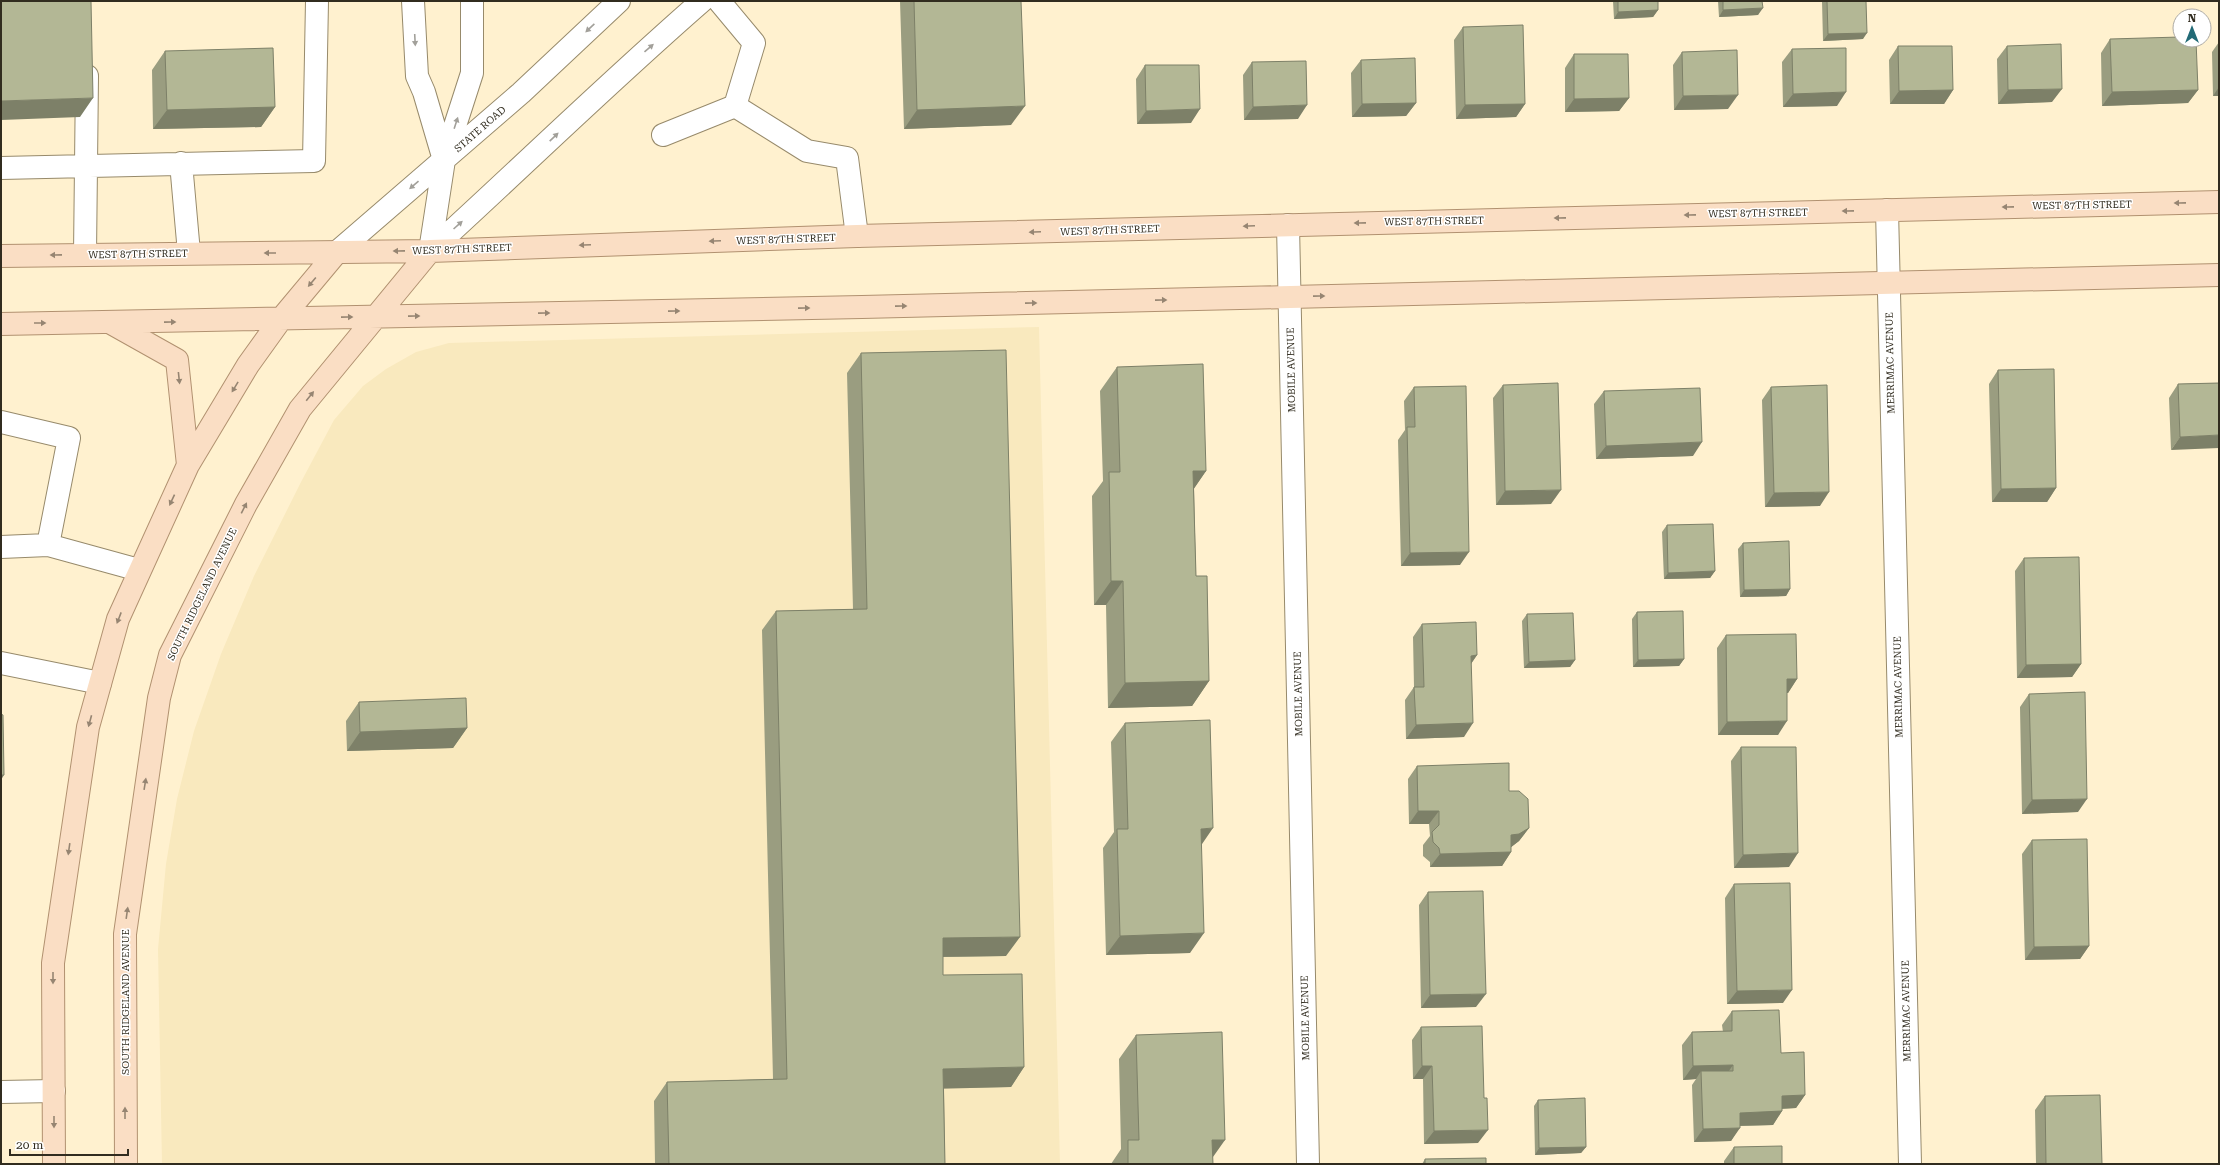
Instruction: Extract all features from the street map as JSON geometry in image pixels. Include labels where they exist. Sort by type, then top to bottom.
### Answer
[{"type":"main road","name":"WEST 87TH STREET","points":[[1,256],[430,251],[857,236],[2219,202]]},
{"type":"main road","name":"SOUTH RIDGELAND AVENUE","points":[[126,1164],[125,934],[159,698],[170,655],[246,504],[300,409],[430,251]]},
{"type":"main road","points":[[54,1164],[53,963],[88,727],[118,619],[188,465],[248,365],[280,319],[337,252]]},
{"type":"main road","points":[[1,324],[110,323],[1290,297],[2219,275]]},
{"type":"main road","points":[[110,323],[177,360],[188,465]]},
{"type":"street","points":[[1,168],[314,161],[317,1]]},
{"type":"street","points":[[413,1],[417,76],[424,92],[444,160]]},
{"type":"street","points":[[430,251],[444,160],[472,73],[472,1]]},
{"type":"street","name":"STATE ROAD","points":[[337,252],[521,93],[619,1]]},
{"type":"street","points":[[430,251],[552,139],[610,81],[702,1]]},
{"type":"street","points":[[719,1],[754,43],[735,106]]},
{"type":"street","points":[[85,254],[87,56]]},
{"type":"street","points":[[663,135],[735,106]]},
{"type":"street","points":[[735,106],[807,151],[847,158],[857,236]]},
{"type":"street","points":[[181,163],[189,253]]},
{"type":"street","name":"MERRIMAC AVENUE","points":[[1887,210],[1910,1164]]},
{"type":"street","name":"MOBILE AVENUE","points":[[1288,225],[1308,1164]]},
{"type":"street","points":[[1,422],[69,438],[48,545]]},
{"type":"street","points":[[1,547],[48,545],[139,570]]},
{"type":"street","points":[[1,663],[100,683]]},
{"type":"street","points":[[1,1092],[54,1091]]},
{"type":"shaded area","points":[[1039,327],[1060,1164],[162,1164],[158,949],[166,864],[177,799],[194,731],[221,654],[254,576],[334,420],[363,386],[386,369],[416,352],[449,343]]},
{"type":"building","points":[[1,1],[91,1],[93,98],[1,101]]},
{"type":"building","points":[[914,1],[1021,1],[1025,106],[917,110]]},
{"type":"building","points":[[1618,1],[1658,1],[1658,10],[1618,12]]},
{"type":"building","points":[[1723,1],[1762,1],[1763,8],[1723,10]]},
{"type":"building","points":[[1827,1],[1866,1],[1867,33],[1828,34]]},
{"type":"building","points":[[1523,25],[1525,104],[1465,105],[1463,27]]},
{"type":"building","points":[[2172,37],[2172,48],[2196,48],[2198,90],[2112,92],[2110,39]]},
{"type":"building","points":[[2061,44],[2062,89],[2008,90],[2007,46]]},
{"type":"building","points":[[1898,46],[1952,46],[1953,90],[1899,91]]},
{"type":"building","points":[[273,48],[275,107],[167,110],[165,51]]},
{"type":"building","points":[[1846,48],[1846,92],[1793,94],[1792,49]]},
{"type":"building","points":[[1737,50],[1738,95],[1683,96],[1682,52]]},
{"type":"building","points":[[1574,54],[1628,54],[1629,98],[1574,99]]},
{"type":"building","points":[[1415,58],[1416,103],[1362,104],[1361,60]]},
{"type":"building","points":[[1306,61],[1307,105],[1253,107],[1252,62]]},
{"type":"building","points":[[1145,65],[1199,65],[1200,109],[1146,111]]},
{"type":"building","points":[[1006,350],[1020,937],[943,938],[943,975],[1022,974],[1024,1067],[943,1069],[945,1164],[669,1164],[667,1082],[787,1079],[776,611],[867,609],[861,353]]},
{"type":"building","points":[[1203,364],[1206,471],[1193,471],[1196,576],[1207,576],[1209,681],[1125,683],[1123,581],[1111,581],[1109,472],[1120,472],[1117,367]]},
{"type":"building","points":[[2054,369],[2056,488],[2001,489],[1998,370]]},
{"type":"building","points":[[1558,383],[1561,490],[1505,491],[1503,385]]},
{"type":"building","points":[[2219,383],[2219,435],[2180,437],[2178,384]]},
{"type":"building","points":[[1827,385],[1829,492],[1774,493],[1771,387]]},
{"type":"building","points":[[1466,386],[1469,552],[1410,553],[1407,427],[1415,427],[1414,387]]},
{"type":"building","points":[[1700,388],[1702,442],[1606,446],[1604,391]]},
{"type":"building","points":[[1713,524],[1715,571],[1668,573],[1667,525]]},
{"type":"building","points":[[1789,541],[1790,589],[1744,590],[1743,543]]},
{"type":"building","points":[[2079,557],[2081,664],[2026,665],[2024,558]]},
{"type":"building","points":[[1683,611],[1684,659],[1638,660],[1637,612]]},
{"type":"building","points":[[1573,613],[1575,660],[1529,662],[1527,614]]},
{"type":"building","points":[[1476,622],[1477,655],[1471,656],[1473,723],[1416,725],[1414,687],[1424,687],[1422,624]]},
{"type":"building","points":[[1796,634],[1797,679],[1787,679],[1787,721],[1727,722],[1726,635]]},
{"type":"building","points":[[2085,692],[2087,799],[2032,800],[2029,694]]},
{"type":"building","points":[[466,698],[467,728],[360,732],[359,702]]},
{"type":"building","points":[[1,714],[3,715],[4,775],[1,775]]},
{"type":"building","points":[[1210,720],[1213,828],[1201,829],[1204,933],[1120,936],[1117,829],[1128,829],[1125,723]]},
{"type":"building","points":[[1741,747],[1796,747],[1798,853],[1743,855]]},
{"type":"building","points":[[1509,763],[1509,791],[1519,791],[1528,799],[1529,828],[1519,834],[1511,835],[1511,852],[1440,854],[1439,848],[1433,842],[1432,832],[1439,825],[1439,811],[1418,811],[1417,766]]},
{"type":"building","points":[[2087,839],[2089,946],[2034,947],[2032,840]]},
{"type":"building","points":[[1790,883],[1792,990],[1737,991],[1734,884]]},
{"type":"building","points":[[1483,891],[1486,994],[1430,995],[1428,892]]},
{"type":"building","points":[[1779,1010],[1781,1053],[1804,1052],[1805,1095],[1782,1096],[1782,1111],[1740,1113],[1740,1128],[1703,1129],[1701,1071],[1733,1071],[1733,1065],[1693,1066],[1692,1032],[1732,1031],[1732,1011]]},
{"type":"building","points":[[1482,1026],[1484,1098],[1487,1098],[1488,1130],[1434,1131],[1432,1066],[1422,1066],[1421,1027]]},
{"type":"building","points":[[1222,1032],[1225,1140],[1212,1140],[1213,1164],[1128,1164],[1128,1140],[1139,1140],[1136,1035]]},
{"type":"building","points":[[2100,1095],[2102,1164],[2046,1164],[2045,1096]]},
{"type":"building","points":[[1585,1098],[1586,1147],[1539,1148],[1538,1100]]},
{"type":"building","points":[[1782,1146],[1782,1164],[1734,1164],[1734,1147]]},
{"type":"building","points":[[1486,1158],[1486,1164],[1425,1164],[1425,1159]]}]
